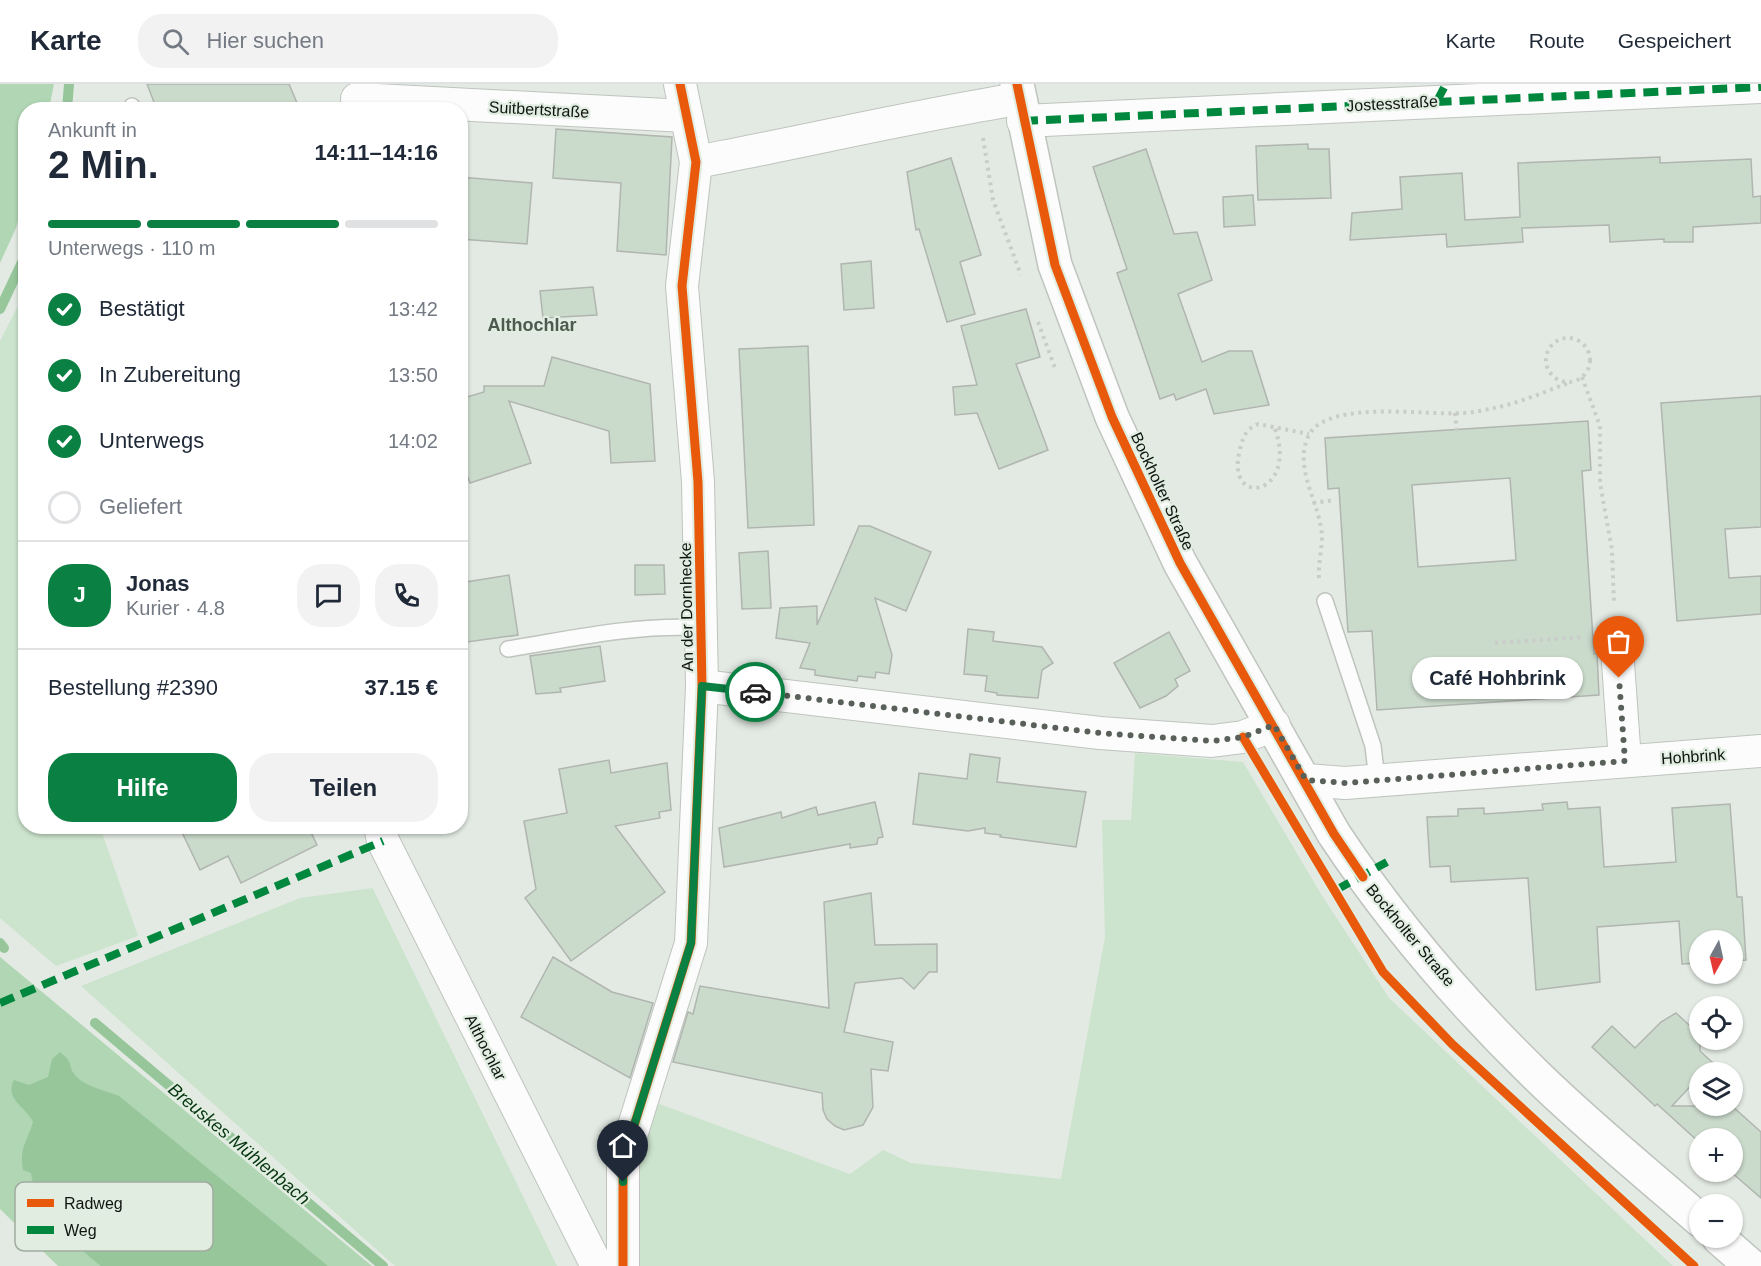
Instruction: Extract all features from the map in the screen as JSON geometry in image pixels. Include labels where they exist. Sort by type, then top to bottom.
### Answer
[{"type":"street","name":"An der Dornhecke","points":[[623,1266],[623,1161],[691,943],[702,686],[698,482],[682,286],[696,162],[680,84]]},
{"type":"street","name":"Jostesstraße","points":[[1020,101],[1761,87]]},
{"type":"street","name":"Suitbertstraße","points":[[357,98],[430,102]]},
{"type":"street","points":[[696,162],[815,140],[962,107],[1020,101]]},
{"type":"street","name":"Bockholter Straße","points":[[1020,101],[1055,265],[1112,417],[1180,563],[1306,780],[1334,834],[1363,877],[1420,950],[1536,1075],[1689,1210]]},
{"type":"street","name":"Suitbertstraße","points":[[468,104],[686,116]]},
{"type":"street","points":[[1616,635],[1625,761]]},
{"type":"street","points":[[702,686],[1100,733],[1212,741],[1243,737],[1274,725]]},
{"type":"street","name":"Hohbrink","points":[[1306,780],[1346,783],[1761,751]]},
{"type":"street","name":"Althochlar","points":[[382,834],[383,841],[597,1266]]},
{"type":"street","points":[[1730,1248],[1751,1266]]},
{"type":"lane","points":[[1325,602],[1373,746],[1377,780]]},
{"type":"lane","points":[[508,649],[600,634],[670,626],[701,628]]},
{"type":"path","points":[[1325,602],[1318,573],[1322,537],[1305,458],[1309,434],[1320,424],[1341,415],[1393,411],[1455,413],[1496,408],[1571,382],[1582,377],[1591,361],[1587,348],[1582,342],[1569,337],[1555,341],[1547,353],[1547,367],[1555,378],[1571,382]]},
{"type":"path","points":[[1496,643],[1616,635],[1612,550],[1600,483],[1600,426],[1582,377]]},
{"type":"path","points":[[1455,413],[1457,433]]},
{"type":"path","points":[[1275,429],[1281,449],[1273,477],[1267,486],[1259,489],[1248,487],[1241,479],[1237,469],[1243,436],[1251,427],[1258,424],[1309,434]]},
{"type":"path","points":[[1313,503],[1335,500]]},
{"type":"shaded area","points":[[0,84],[54,84],[50,102],[18,102],[18,220],[0,263]]},
{"type":"shaded area","points":[[18,306],[18,834],[102,834],[138,936],[56,966],[0,918],[0,341]]},
{"type":"shaded area","points":[[1135,753],[1243,762],[1321,894],[1389,998],[1673,1266],[636,1266],[638,1148],[654,1102],[850,1174],[883,1150],[911,1163],[1061,1179],[1105,937],[1102,820],[1131,820]]},
{"type":"shaded area","points":[[373,888],[557,1266],[395,1266],[81,986],[300,898]]},
{"type":"shaded area","points":[[0,957],[372,1266],[58,1266],[43,1251],[213,1251],[213,1182],[15,1182],[15,1224],[0,1209]]},
{"type":"shaded area","points":[[60,1052],[68,1059],[73,1072],[79,1079],[119,1096],[328,1266],[101,1266],[83,1251],[213,1251],[213,1182],[33,1182],[31,1173],[23,1170],[22,1162],[23,1150],[33,1122],[14,1098],[12,1087],[14,1080],[29,1085],[48,1077],[52,1059]]},
{"type":"building","points":[[147,84],[289,84],[297,102],[154,102]]},
{"type":"building","points":[[556,129],[672,137],[666,255],[617,251],[621,183],[553,178]]},
{"type":"building","points":[[1308,144],[1308,149],[1329,149],[1331,198],[1258,200],[1256,146]]},
{"type":"building","points":[[1146,149],[1174,234],[1197,232],[1212,280],[1178,294],[1202,362],[1229,351],[1252,351],[1269,405],[1214,414],[1206,389],[1176,400],[1174,394],[1160,399],[1117,273],[1127,269],[1093,167]]},
{"type":"building","points":[[1660,157],[1660,163],[1751,159],[1753,197],[1761,196],[1761,223],[1693,227],[1693,242],[1664,242],[1664,239],[1610,242],[1609,225],[1522,228],[1523,242],[1447,247],[1446,234],[1350,240],[1352,213],[1402,209],[1400,177],[1462,173],[1465,220],[1520,217],[1518,163]]},
{"type":"building","points":[[951,158],[981,255],[960,262],[975,314],[947,322],[919,229],[916,230],[907,172]]},
{"type":"building","points":[[468,178],[532,183],[527,244],[468,240]]},
{"type":"building","points":[[1253,195],[1255,225],[1224,227],[1223,197]]},
{"type":"building","points":[[871,261],[874,308],[844,310],[841,264]]},
{"type":"building","points":[[593,287],[597,315],[543,318],[540,291]]},
{"type":"building","points":[[1026,309],[1040,357],[1016,364],[1048,450],[999,469],[977,413],[955,415],[953,387],[977,385],[961,326]]},
{"type":"building","points":[[808,346],[814,525],[748,528],[739,349]]},
{"type":"building","points":[[552,357],[650,384],[655,461],[611,463],[609,431],[509,401],[531,463],[470,483],[468,477],[468,397],[484,392],[484,386],[544,386]]},
{"type":"building","points":[[1761,396],[1761,527],[1725,529],[1729,578],[1761,576],[1761,614],[1677,621],[1661,403]]},
{"type":"building","points":[[1588,421],[1591,470],[1582,471],[1594,654],[1597,653],[1599,695],[1377,710],[1372,631],[1348,632],[1339,488],[1328,489],[1325,438]],"holes":[[[1510,478],[1516,560],[1418,567],[1412,485]]]},
{"type":"building","points":[[859,526],[870,526],[931,552],[906,611],[875,598],[892,655],[889,674],[876,672],[875,678],[858,676],[857,681],[815,675],[815,670],[800,668],[810,643],[776,638],[780,608],[817,606],[817,625]]},
{"type":"building","points":[[768,551],[771,608],[742,609],[739,553]]},
{"type":"building","points":[[635,565],[664,565],[665,594],[635,595]]},
{"type":"building","points":[[509,575],[518,635],[468,642],[468,582]]},
{"type":"building","points":[[968,629],[994,632],[993,641],[1042,647],[1053,663],[1042,670],[1038,698],[997,695],[997,693],[985,691],[987,676],[964,674]]},
{"type":"building","points":[[1169,632],[1190,671],[1175,679],[1178,686],[1166,696],[1140,708],[1114,663]]},
{"type":"building","points":[[600,646],[605,681],[560,688],[561,692],[536,694],[530,656]]},
{"type":"building","points":[[970,754],[1000,758],[997,782],[1086,792],[1076,847],[1000,837],[1001,835],[985,833],[985,828],[968,831],[913,824],[919,773],[967,779]]},
{"type":"building","points":[[609,760],[611,773],[667,763],[671,810],[659,812],[660,818],[615,826],[665,892],[571,961],[525,898],[536,889],[524,821],[567,813],[559,769]]},
{"type":"building","points":[[875,802],[883,837],[878,838],[877,844],[850,848],[850,844],[724,867],[719,828],[781,812],[782,818],[816,807],[818,815]]},
{"type":"building","points":[[1567,802],[1568,809],[1600,807],[1604,867],[1676,862],[1672,808],[1730,804],[1737,897],[1742,897],[1746,960],[1743,960],[1743,930],[1689,930],[1689,964],[1682,964],[1679,921],[1597,927],[1600,982],[1536,990],[1528,878],[1451,882],[1450,866],[1430,867],[1427,817],[1458,816],[1458,809],[1484,808],[1484,814],[1543,810],[1542,804]]},
{"type":"building","points":[[183,834],[312,834],[317,845],[241,883],[228,856],[200,870]]},
{"type":"building","points":[[871,893],[875,945],[937,944],[937,972],[929,972],[914,989],[902,978],[855,983],[844,1032],[893,1042],[888,1071],[871,1069],[873,1107],[863,1125],[844,1130],[835,1126],[827,1119],[823,1110],[822,1093],[673,1062],[688,1012],[693,1014],[700,986],[829,1008],[824,902]]},
{"type":"building","points":[[553,957],[612,992],[653,1003],[630,1078],[521,1017]]},
{"type":"building","points":[[1676,1013],[1689,1025],[1689,1050],[1700,1050],[1712,1062],[1689,1062],[1689,1088],[1672,1106],[1689,1106],[1689,1116],[1743,1116],[1761,1132],[1761,1198],[1743,1182],[1743,1128],[1689,1128],[1689,1133],[1657,1104],[1655,1106],[1592,1047],[1612,1026],[1635,1048],[1661,1022]]},
{"type":"waterway","name":"Breuskes Mühlenbach","points":[[68,102],[69,84]]},
{"type":"waterway","name":"Breuskes Mühlenbach","points":[[0,309],[18,271]]},
{"type":"waterway","name":"Breuskes Mühlenbach","points":[[0,943],[4,948]]},
{"type":"waterway","name":"Breuskes Mühlenbach","points":[[95,1023],[383,1266]]},
{"type":"marked path","points":[[1437,101],[1446,84]]},
{"type":"marked path","points":[[1023,121],[1761,87]]},
{"type":"marked path","points":[[0,1003],[383,841]]},
{"type":"marked path","points":[[1336,890],[1387,862]]},
{"type":"cycle path","points":[[623,1266],[623,1161],[691,943],[702,686],[698,482],[682,286],[696,162],[680,84]]},
{"type":"cycle path","points":[[1017,84],[1055,265],[1112,417],[1180,563],[1334,834],[1363,877]]},
{"type":"cycle path","points":[[1243,737],[1383,972],[1452,1044],[1694,1266]]},
{"type":"way so far","points":[[755,692],[1100,733],[1212,741],[1243,737],[1274,725],[1306,780],[1346,783],[1625,761],[1619,678]]},
{"type":"place","name":"Café Hohbrink","points":[[1619,678]]},
{"type":"district","name":"Althochlar","points":[[532,325]]},
{"type":"route","points":[[623,1182],[623,1161],[691,943],[702,686],[755,692]]}]
